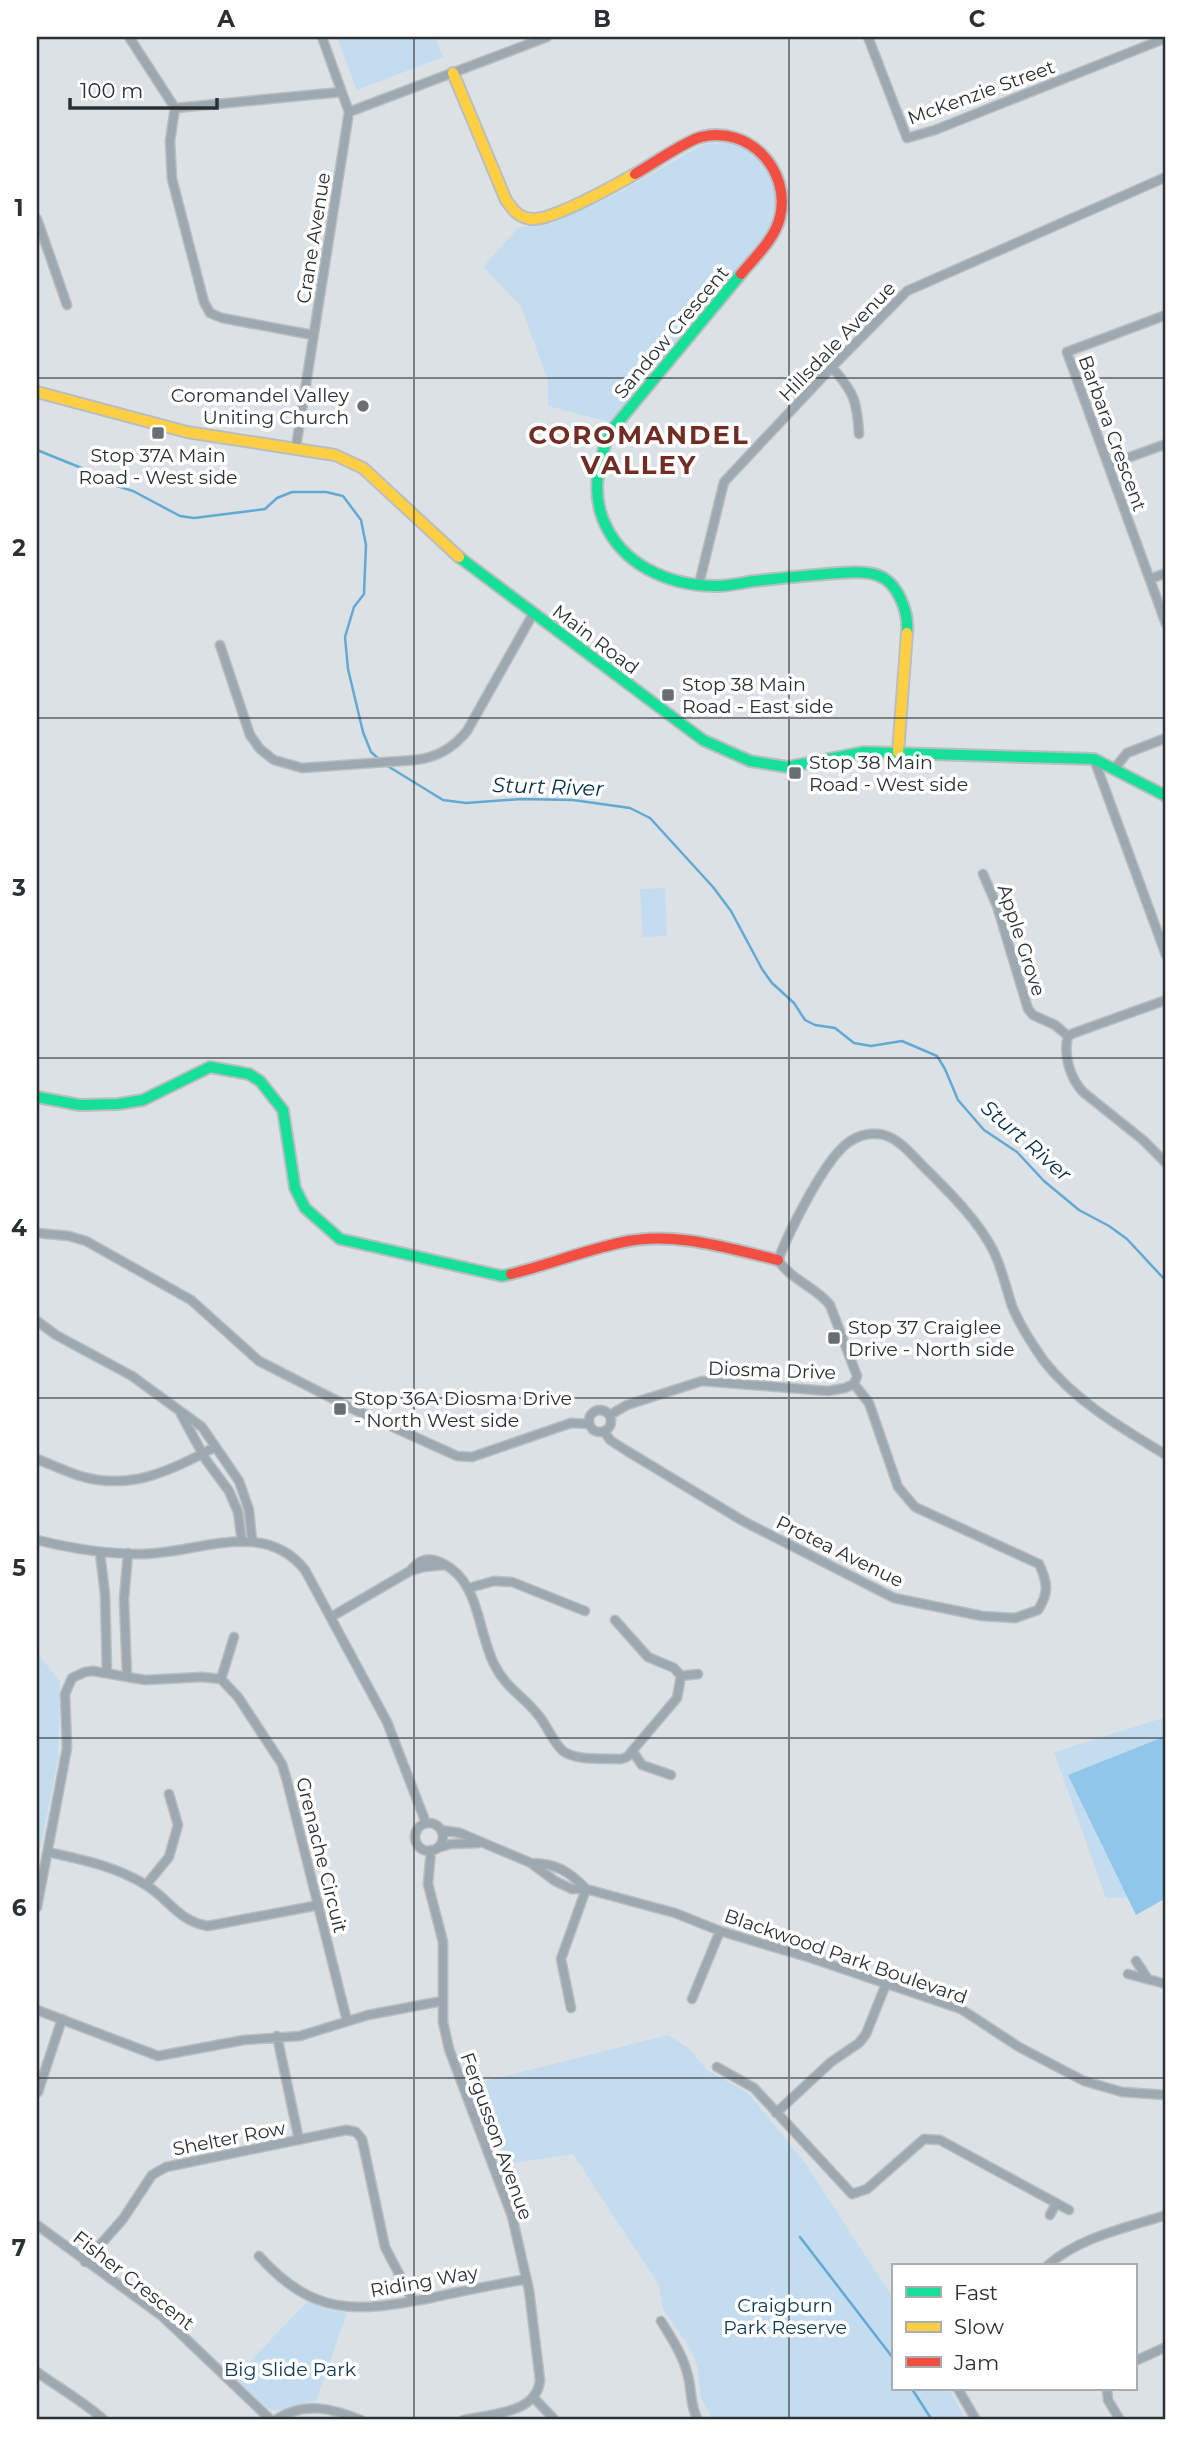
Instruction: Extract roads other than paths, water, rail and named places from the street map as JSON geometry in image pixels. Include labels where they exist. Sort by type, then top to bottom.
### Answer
[{"type":"street","points":[[129,37],[175,108],[170,141],[172,179],[204,302],[210,313],[222,318],[313,335]]},
{"type":"street","points":[[322,37],[349,112],[547,37]]},
{"type":"street","name":"McKenzie Street","points":[[868,37],[906,138],[946,126],[1166,38]]},
{"type":"street","name":"Sandow Crescent","points":[[453,73],[506,200],[516,214],[532,219],[553,214],[617,184],[700,137],[727,135],[754,145],[771,164],[782,193],[780,218],[768,241],[610,432],[600,456],[598,508],[610,537],[633,561],[654,573],[699,584],[717,586],[853,572],[878,575],[895,591],[905,606],[908,623],[898,752]]},
{"type":"street","points":[[175,108],[341,92]]},
{"type":"street","name":"Crane Avenue","points":[[296,447],[349,112]]},
{"type":"street","name":"Hillsdale Avenue","points":[[699,584],[724,482],[907,291],[1166,177]]},
{"type":"street","points":[[37,218],[67,305]]},
{"type":"street","name":"Barbara Crescent","points":[[1166,315],[1067,352],[1166,624]]},
{"type":"street","points":[[832,367],[845,382],[857,404],[859,434]]},
{"type":"street","name":"Main Road","points":[[37,392],[187,432],[335,455],[363,468],[447,548],[718,749],[780,766],[812,764],[856,752],[1094,759],[1166,796]]},
{"type":"street","points":[[1108,465],[1166,444]]},
{"type":"street","points":[[1150,579],[1166,573]]},
{"type":"street","points":[[220,645],[250,735],[274,760],[302,768],[429,758],[459,741],[467,731],[533,614]]},
{"type":"street","points":[[1115,768],[1127,753],[1166,738]]},
{"type":"street","points":[[1094,759],[1166,955]]},
{"type":"street","name":"Apple Grove","points":[[983,874],[997,906],[1028,1009],[1068,1036]]},
{"type":"street","points":[[1165,1162],[1075,1083],[1065,1049],[1068,1036],[1166,1000]]},
{"type":"street","points":[[37,1097],[80,1105],[118,1104],[143,1100],[210,1067],[249,1074],[261,1081],[283,1110],[295,1188],[305,1208],[341,1239],[502,1276],[621,1241],[696,1241],[778,1260],[785,1271],[823,1296],[830,1305],[857,1376],[854,1384]]},
{"type":"street","points":[[778,1260],[790,1232],[841,1149],[849,1141],[863,1135],[873,1133],[887,1136],[900,1143],[950,1194],[982,1233],[994,1251],[1013,1309],[1023,1330],[1061,1381],[1111,1420],[1166,1455]]},
{"type":"street","points":[[37,1233],[69,1236],[86,1241],[191,1300],[260,1361],[353,1409],[457,1456],[472,1457],[572,1423],[589,1424],[597,1432],[604,1431],[611,1423],[610,1415],[604,1410],[597,1410],[589,1417],[589,1424]]},
{"type":"street","points":[[37,1321],[56,1335],[132,1376],[202,1427],[239,1481],[245,1495],[247,1541]]},
{"type":"street","name":"Diosma Drive","points":[[610,1415],[627,1405],[702,1381],[828,1391],[854,1384]]},
{"type":"street","name":"Protea Avenue","points":[[604,1431],[610,1440],[743,1521],[894,1598],[982,1616],[1016,1618],[1038,1611],[1048,1590],[1039,1564],[915,1507],[906,1499],[898,1487],[869,1403],[854,1384]]},
{"type":"street","points":[[180,1411],[202,1454],[229,1491],[247,1541]]},
{"type":"street","points":[[37,1459],[78,1475],[101,1481],[120,1482],[167,1472],[215,1447]]},
{"type":"street","points":[[37,1540],[100,1553],[173,1552],[247,1541],[269,1543],[296,1559],[305,1570],[392,1732],[426,1823]]},
{"type":"street","points":[[100,1553],[105,1594],[107,1673]]},
{"type":"street","points":[[127,1676],[124,1599],[128,1553]]},
{"type":"street","points":[[331,1617],[410,1572],[419,1561],[429,1559],[447,1565],[458,1573],[469,1588],[493,1663],[508,1687],[539,1715],[565,1753],[574,1756],[621,1759],[634,1752],[677,1698],[681,1676]]},
{"type":"street","points":[[469,1588],[494,1581],[512,1582],[585,1612]]},
{"type":"street","points":[[615,1620],[648,1657],[674,1668],[681,1676]]},
{"type":"street","points":[[37,1908],[67,1748],[67,1687],[72,1678],[85,1672],[145,1680],[202,1677],[221,1679],[234,1637]]},
{"type":"street","points":[[681,1676],[698,1674]]},
{"type":"street","name":"Grenache Circuit","points":[[221,1679],[238,1697],[282,1764],[347,2021]]},
{"type":"street","points":[[634,1752],[642,1765],[671,1775]]},
{"type":"street","points":[[146,1885],[169,1857],[178,1825],[169,1794]]},
{"type":"street","points":[[426,1823],[436,1825],[441,1830],[442,1840],[434,1849],[421,1849],[414,1837],[418,1828],[426,1823]]},
{"type":"street","name":"Blackwood Park Boulevard","points":[[441,1830],[460,1833],[478,1843],[531,1863],[546,1863],[559,1867],[586,1889]]},
{"type":"street","name":"Blackwood Park Boulevard","points":[[434,1849],[451,1844],[478,1843]]},
{"type":"street","name":"Fergusson Avenue","points":[[434,1849],[428,1884],[443,1942],[443,2022],[449,2049],[512,2216],[526,2279],[540,2380],[534,2398]]},
{"type":"street","points":[[48,1852],[117,1869],[146,1885],[183,1918],[194,1924],[208,1926],[319,1905]]},
{"type":"street","name":"Blackwood Park Boulevard","points":[[531,1863],[540,1872],[572,1889],[586,1889],[675,1913],[720,1931],[811,1958],[961,2009],[1019,2047],[1084,2081],[1122,2092],[1166,2095]]},
{"type":"street","points":[[571,2008],[561,1959],[586,1889]]},
{"type":"street","points":[[692,1999],[720,1931]]},
{"type":"street","points":[[1136,1961],[1148,1979]]},
{"type":"street","points":[[1128,1975],[1166,1984]]},
{"type":"street","points":[[776,2113],[831,2062],[859,2043],[866,2034],[886,1984]]},
{"type":"street","points":[[37,2010],[158,2056],[244,2040],[300,2036],[347,2021],[442,2001]]},
{"type":"street","points":[[38,2092],[62,2019]]},
{"type":"street","name":"Shelter Row","points":[[277,2036],[299,2140]]},
{"type":"street","points":[[717,2067],[754,2088],[852,2194],[867,2189],[924,2139],[940,2140],[1069,2210]]},
{"type":"street","name":"Shelter Row","points":[[85,2262],[123,2218],[152,2175],[166,2167],[346,2130],[356,2132],[362,2139],[386,2247],[413,2301]]},
{"type":"street","points":[[1050,2215],[1056,2203]]},
{"type":"street","points":[[1050,2264],[1060,2255],[1088,2240],[1166,2215]]},
{"type":"street","name":"Fisher Crescent","points":[[37,2225],[162,2316],[273,2420]]},
{"type":"street","name":"Riding Way","points":[[259,2256],[273,2272],[296,2289],[337,2306],[380,2308],[526,2279]]},
{"type":"street","points":[[661,2321],[681,2353],[689,2379],[692,2405],[698,2420]]},
{"type":"street","points":[[1136,2361],[1166,2347]]},
{"type":"street","points":[[37,2372],[86,2404],[104,2420]]},
{"type":"street","points":[[959,2390],[976,2420]]},
{"type":"street","points":[[1107,2390],[1108,2400],[1120,2420]]},
{"type":"street","points":[[463,2420],[525,2406],[534,2398],[555,2420]]},
{"type":"street","points":[[273,2420],[298,2410],[315,2407],[328,2408],[361,2420]]},
{"type":"waterway","name":"Sturt River","points":[[37,450],[133,491],[180,516],[194,518],[265,509],[277,498],[292,492],[326,492],[343,496],[361,520],[366,545],[364,594],[354,607],[345,637],[348,669],[363,732],[371,752],[381,761]]},
{"type":"waterway","name":"Sturt River","points":[[386,765],[443,800],[466,803],[521,799],[573,800],[630,808],[650,818],[713,887],[731,911],[762,969],[772,983],[794,1003],[805,1020],[815,1025],[835,1028],[854,1043],[871,1046],[902,1041],[937,1056],[958,1100],[984,1130],[1017,1152],[1044,1181],[1079,1210],[1127,1239],[1166,1281]]},
{"type":"waterway","points":[[800,2237],[892,2357]]},
{"type":"waterway","points":[[913,2390],[932,2420]]},
{"type":"place","name":"Coromandel Valley Uniting Church","points":[[363,406]]},
{"type":"place","name":"Stop 37A Main Road - West side","points":[[158,433]]},
{"type":"place","name":"Stop 38 Main Road - East side","points":[[668,695]]},
{"type":"place","name":"Stop 38 Main Road - West side","points":[[795,773]]},
{"type":"place","name":"Stop 37 Craiglee Drive - North side","points":[[834,1338]]},
{"type":"place","name":"Stop 36A Diosma Drive - North West side","points":[[340,1409]]},
{"type":"district","name":"COROMANDEL VALLEY","points":[[639,450]]},
{"type":"park label","name":"Craigburn Park Reserve","points":[[785,2316]]},
{"type":"park label","name":"Big Slide Park","points":[[290,2369]]}]
